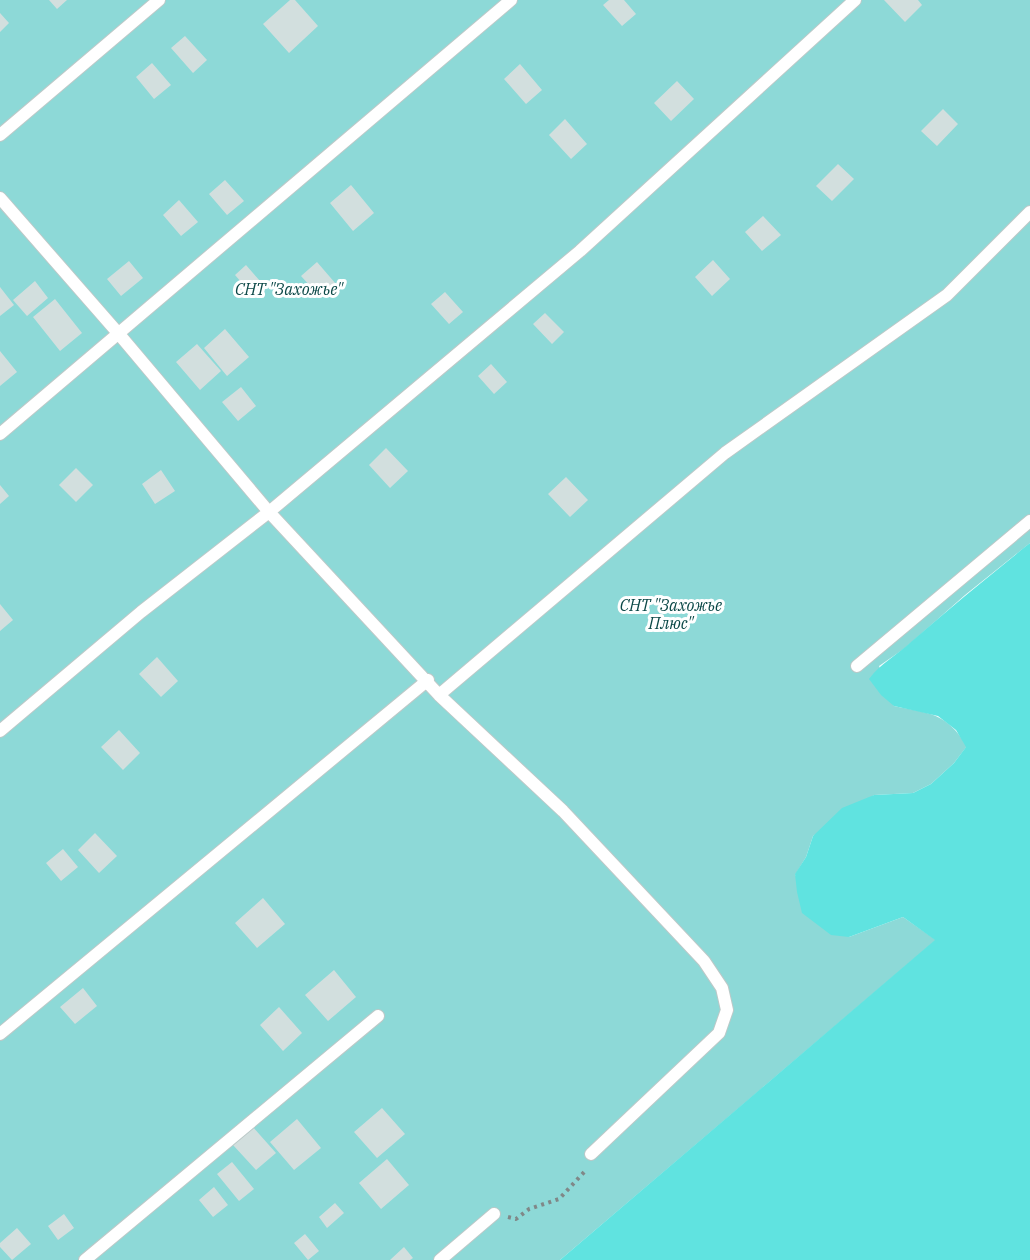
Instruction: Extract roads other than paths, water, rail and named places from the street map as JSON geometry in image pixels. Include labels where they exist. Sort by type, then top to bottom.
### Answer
[{"type":"lane","points":[[0,135],[159,0]]},
{"type":"lane","points":[[0,434],[511,0]]},
{"type":"lane","points":[[0,731],[141,612],[269,512],[580,250],[855,0]]},
{"type":"lane","points":[[0,198],[269,512],[440,694],[563,811],[704,961],[722,987],[727,1010],[718,1033],[591,1154]]},
{"type":"lane","points":[[440,694],[725,453],[947,295],[1030,212]]},
{"type":"lane","points":[[856,666],[1030,521]]},
{"type":"lane","points":[[0,1034],[428,680]]},
{"type":"lane","points":[[85,1260],[378,1016]]},
{"type":"lane","points":[[440,1260],[494,1214]]},
{"type":"park label","name":"СНТ \"Захожье\"","points":[[289,289]]},
{"type":"park label","name":"СНТ \"Захожье Плюс\"","points":[[671,614]]}]
